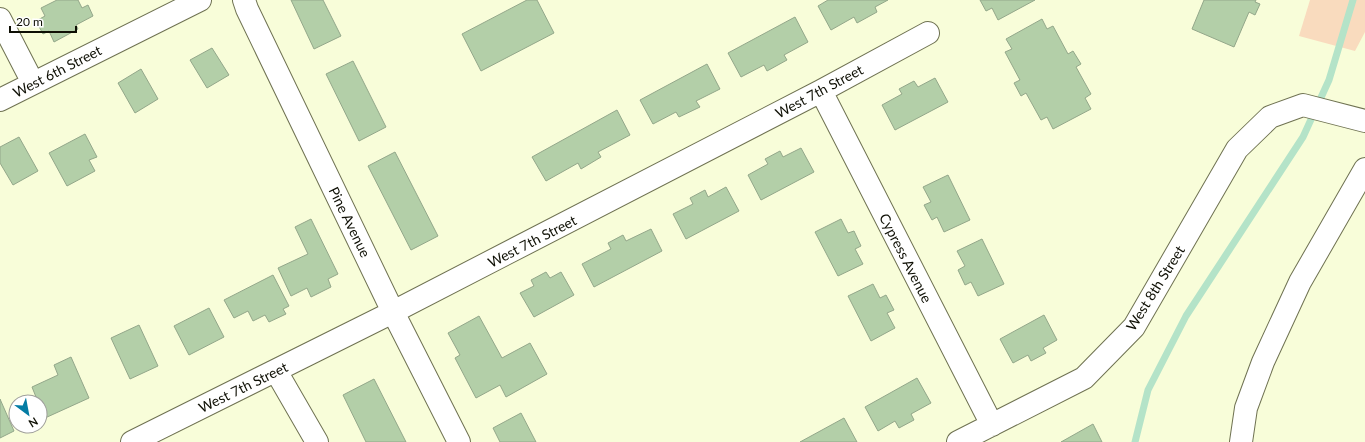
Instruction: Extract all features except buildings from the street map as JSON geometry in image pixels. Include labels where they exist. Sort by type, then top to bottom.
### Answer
[{"type":"street","name":"West 6th Street","points":[[0,100],[200,0]]},
{"type":"street","name":"Pine Avenue","points":[[244,0],[393,312],[459,442]]},
{"type":"street","points":[[0,19],[34,83]]},
{"type":"street","name":"West 7th Street","points":[[132,442],[393,312],[928,33]]},
{"type":"street","name":"Cypress Avenue","points":[[821,90],[992,425]]},
{"type":"street","name":"West 8th Street","points":[[958,442],[1084,378],[1134,327],[1237,149],[1270,117],[1303,105],[1365,121]]},
{"type":"street","points":[[1241,442],[1246,408],[1263,362],[1300,282],[1365,168]]},
{"type":"street","points":[[276,371],[317,442]]},
{"type":"shaded area","points":[[1310,0],[1365,0],[1365,32],[1355,51],[1299,36]]},
{"type":"waterway","points":[[1135,442],[1148,390],[1186,316],[1303,137],[1329,80],[1353,0]]}]
